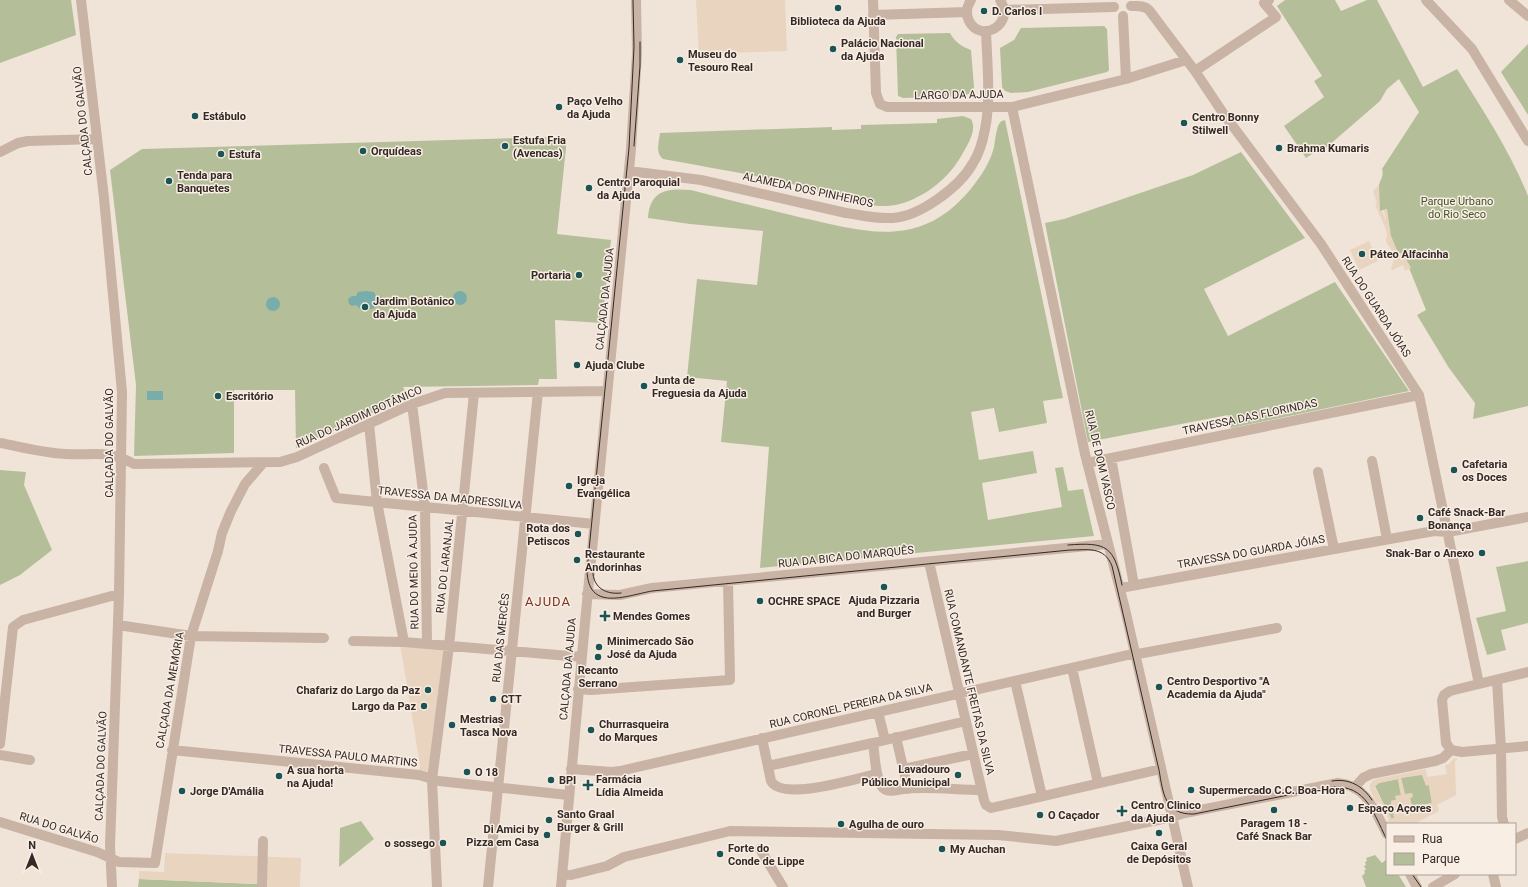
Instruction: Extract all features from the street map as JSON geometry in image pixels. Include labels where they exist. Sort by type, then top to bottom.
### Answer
[{"type":"street","name":"CALÇADA DO GALVÃO","points":[[81,0],[97,139],[122,392],[119,594],[110,846],[112,887]]},
{"type":"street","name":"CALÇADA DA AJUDA","points":[[561,887],[581,657],[629,171],[637,53],[636,0]]},
{"type":"street","name":"LARGO DA AJUDA","points":[[873,0],[876,93],[880,104],[886,108],[1012,107],[1126,79],[1186,60]]},
{"type":"street","points":[[971,0],[967,12],[970,23],[980,30],[986,31],[1000,25],[1004,10],[1000,0]]},
{"type":"street","points":[[1195,71],[1276,17],[1264,3],[1269,0]]},
{"type":"street","points":[[1426,0],[1472,49],[1528,141]]},
{"type":"street","points":[[1509,0],[1528,16]]},
{"type":"street","points":[[1004,10],[1114,3],[1116,13],[1123,16],[1129,13],[1131,3]]},
{"type":"street","name":"RUA DO GUARDA JÓIAS","points":[[1131,3],[1146,7],[1149,10],[1195,71],[1223,113],[1321,244],[1419,395],[1479,684]]},
{"type":"street","points":[[873,15],[967,12]]},
{"type":"street","points":[[1123,16],[1126,79]]},
{"type":"street","name":"ALAMEDA DOS PINHEIROS","points":[[629,171],[702,180],[846,213],[870,217],[892,218],[909,214],[928,205],[948,191],[962,179],[974,163],[985,128],[988,106],[986,31]]},
{"type":"street","name":"RUA DE DOM VASCO","points":[[1012,107],[1087,463],[1120,588],[1188,887]]},
{"type":"street","points":[[0,152],[18,143],[28,141],[97,139]]},
{"type":"street","name":"RUA DO JARDIM BOTÂNICO","points":[[0,443],[64,454],[109,454],[122,457],[134,464],[280,462],[297,457],[412,404],[445,393],[608,391]]},
{"type":"street","name":"RUA DAS MERCÊS","points":[[488,887],[538,392]]},
{"type":"street","name":"RUA DO LARANJAL","points":[[449,646],[474,393]]},
{"type":"street","name":"TRAVESSA DAS FLORINDAS","points":[[1087,463],[1419,395]]},
{"type":"street","name":"RUA DO MEIO À AJUDA","points":[[412,404],[425,507],[427,644]]},
{"type":"street","points":[[369,424],[377,502],[404,642]]},
{"type":"street","points":[[1111,458],[1134,586]]},
{"type":"street","points":[[1372,461],[1387,539]]},
{"type":"street","name":"CALÇADA DA MEMÓRIA","points":[[155,863],[190,636],[218,552],[222,532],[245,484],[263,463]]},
{"type":"street","name":"TRAVESSA DA MADRESSILVA","points":[[324,468],[336,498],[594,524]]},
{"type":"street","points":[[1318,472],[1334,549]]},
{"type":"street","name":"TRAVESSA DO GUARDA JÓIAS","points":[[1120,588],[1387,539],[1434,531],[1448,532],[1528,518]]},
{"type":"street","name":"RUA DA BICA DO MARQUÊS","points":[[587,594],[620,595],[652,588],[1108,544]]},
{"type":"street","name":"RUA COMANDANTE FREITAS DA SILVA","points":[[929,562],[984,800],[988,807],[991,808],[1042,796]]},
{"type":"street","points":[[578,689],[591,690],[730,680],[728,581]]},
{"type":"street","points":[[0,744],[4,663],[13,627],[23,620],[119,594]]},
{"type":"street","points":[[118,625],[190,636],[324,638]]},
{"type":"street","name":"RUA CORONEL PEREIRA DA SILVA","points":[[571,769],[616,771],[1135,654],[1277,628]]},
{"type":"street","points":[[353,641],[404,642],[581,657]]},
{"type":"street","points":[[437,887],[432,780],[449,646]]},
{"type":"street","points":[[1072,668],[1098,783]]},
{"type":"street","points":[[1528,672],[1450,691],[1444,695],[1442,700],[1446,743],[1451,750],[1462,752],[1501,750],[1528,746]]},
{"type":"street","points":[[1497,680],[1501,750],[1502,817],[1504,823]]},
{"type":"street","points":[[1016,681],[1042,796],[1161,769]]},
{"type":"street","points":[[878,712],[885,740]]},
{"type":"street","points":[[768,766],[966,721]]},
{"type":"street","points":[[896,737],[908,789]]},
{"type":"street","points":[[762,738],[771,781],[779,787],[790,789],[812,788],[877,774]]},
{"type":"street","points":[[873,743],[877,774],[880,784],[885,790],[981,790]]},
{"type":"street","name":"TRAVESSA PAULO MARTINS","points":[[172,750],[419,775],[432,780],[568,794]]},
{"type":"street","points":[[1355,787],[1367,776],[1435,761],[1443,758],[1451,750]]},
{"type":"street","points":[[903,769],[973,754]]},
{"type":"street","points":[[0,755],[30,760]]},
{"type":"street","points":[[562,874],[571,875],[607,866],[624,857],[730,832],[998,835],[1056,841],[1185,813],[1331,784],[1341,784],[1355,787],[1365,795],[1386,832]]},
{"type":"street","name":"RUA DO GALVÃO","points":[[0,822],[98,852],[119,862],[155,863]]},
{"type":"street","points":[[1516,839],[1528,833]]},
{"type":"street","points":[[262,887],[263,841]]},
{"type":"street","points":[[760,849],[783,887]]},
{"type":"street","points":[[1411,875],[1417,887]]},
{"type":"street","points":[[1433,887],[1453,875]]},
{"type":"street","points":[[1493,875],[1496,887]]},
{"type":"green space","points":[[0,0],[71,0],[76,35],[0,63]]},
{"type":"green space","name":"Parque Urbano do Rio Seco","points":[[1285,0],[1335,0],[1341,11],[1367,0],[1377,0],[1423,87],[1457,69],[1486,115],[1513,163],[1528,196],[1528,406],[1473,419],[1475,403],[1449,368],[1417,315],[1426,310],[1403,253],[1398,253],[1389,232],[1387,209],[1380,211],[1379,201],[1379,185],[1383,171],[1382,169],[1419,112],[1399,79],[1387,89],[1380,101],[1320,153],[1318,150],[1306,158],[1284,126],[1324,97],[1314,81],[1322,76],[1277,6]]},
{"type":"green space","points":[[1104,26],[1107,29],[1109,70],[1107,72],[1028,92],[1011,93],[1005,91],[1002,87],[1000,48],[1014,40],[1021,28]]},
{"type":"green space","points":[[950,33],[954,39],[964,47],[971,50],[974,87],[972,92],[965,96],[903,98],[898,96],[896,37],[898,34]]},
{"type":"green space","points":[[1528,44],[1528,115],[1501,72]]},
{"type":"green space","points":[[963,116],[971,119],[973,129],[968,144],[955,166],[941,181],[924,194],[895,205],[884,206],[857,203],[776,180],[663,159],[658,151],[660,133],[832,127],[832,130],[861,129],[861,125],[937,123],[937,119]]},
{"type":"green space","points":[[1005,120],[1063,398],[1043,401],[1047,423],[999,432],[994,408],[971,412],[979,460],[1033,451],[1037,473],[982,483],[988,520],[1062,507],[1055,468],[1063,467],[1068,491],[1083,489],[1094,536],[760,568],[769,447],[721,442],[727,381],[687,377],[697,279],[757,285],[763,231],[690,224],[648,218],[649,209],[652,202],[656,196],[661,193],[682,189],[849,228],[880,232],[911,229],[940,217],[954,207],[966,195],[987,165],[994,147],[998,126]]},
{"type":"green space","name":"Jardim Botânico da Ajuda","points":[[552,137],[567,138],[557,234],[611,240],[602,323],[555,320],[557,379],[539,379],[538,385],[403,387],[410,396],[296,448],[295,390],[234,390],[234,453],[134,456],[136,385],[110,170],[142,149]]},
{"type":"green space","points":[[1241,152],[1305,238],[1204,289],[1228,336],[1335,282],[1409,391],[1231,428],[1228,415],[1088,442],[1045,223],[1064,219],[1193,175]]},
{"type":"green space","points":[[0,470],[26,472],[24,485],[52,550],[20,575],[0,585]]},
{"type":"green space","points":[[1528,561],[1528,623],[1501,630],[1506,650],[1487,655],[1476,618],[1506,611],[1496,567]]},
{"type":"green space","points":[[1421,774],[1427,780],[1432,803],[1412,807],[1410,798],[1412,793],[1405,795],[1401,778]]},
{"type":"green space","points":[[1398,779],[1401,795],[1396,800],[1391,801],[1395,818],[1391,819],[1375,786],[1379,783]]},
{"type":"green space","points":[[361,821],[374,839],[339,867],[340,828]]},
{"type":"green space","points":[[1375,855],[1382,863],[1386,860],[1386,875],[1399,875],[1406,887],[1366,887],[1362,876],[1365,873],[1364,870],[1366,870],[1364,866],[1366,865],[1365,862],[1367,861],[1366,858]]},
{"type":"green space","points":[[139,879],[258,884],[258,887],[138,887]]},
{"type":"shaded area","points":[[696,0],[785,0],[787,51],[699,54]]},
{"type":"shaded area","points":[[1379,185],[1380,211],[1382,211],[1386,221],[1384,210],[1387,209],[1391,236],[1398,253],[1403,253],[1411,268],[1405,271],[1403,265],[1393,270],[1391,269],[1395,255],[1386,242],[1387,234],[1375,205],[1377,203],[1373,191]]},
{"type":"shaded area","points":[[1369,241],[1378,261],[1359,270],[1350,250]]},
{"type":"shaded area","name":"Largo da Paz","points":[[400,643],[447,647],[429,775],[419,772],[420,765]]},
{"type":"shaded area","points":[[1457,758],[1455,761],[1456,795],[1437,805],[1439,811],[1416,823],[1386,823],[1389,820],[1381,803],[1377,804],[1370,790],[1372,781],[1426,769],[1427,777],[1447,774],[1445,765],[1449,764],[1453,759]],"holes":[[[1422,775],[1426,786],[1429,785],[1432,803],[1412,807],[1410,798],[1413,797],[1412,793],[1405,794],[1401,778]],[[1398,779],[1401,795],[1395,796],[1396,800],[1391,801],[1394,818],[1392,819],[1375,786],[1379,783]]]},
{"type":"shaded area","points":[[165,853],[301,858],[300,887],[258,887],[258,884],[139,879],[139,871],[164,872]]},
{"type":"water","points":[[457,291],[463,291],[467,295],[467,301],[463,305],[457,305],[453,301],[453,295]]},
{"type":"water","points":[[358,292],[374,292],[376,296],[380,296],[385,299],[383,304],[376,305],[374,308],[367,310],[359,308],[356,305],[352,306],[349,304],[348,299],[352,296],[356,296]]},
{"type":"water","points":[[270,297],[276,297],[280,301],[280,307],[276,311],[270,311],[266,307],[266,301]]},
{"type":"water","points":[[147,391],[163,391],[163,400],[147,400]]},
{"type":"tram line","points":[[633,0],[634,47],[629,148],[587,570],[589,583],[594,592],[601,596],[620,598],[652,591],[1070,550],[1095,550],[1105,555],[1112,566],[1164,794],[1167,801],[1176,811],[1194,814],[1323,788],[1337,787],[1348,789],[1365,799],[1386,838]]},
{"type":"tram line","points":[[634,146],[640,66],[640,42]]},
{"type":"tram line","points":[[1068,545],[1092,544],[1107,549],[1112,554],[1116,562],[1122,585]]},
{"type":"tram line","points":[[593,567],[594,579],[600,588],[604,591],[621,593]]},
{"type":"tram line","points":[[1332,781],[1338,780],[1355,784],[1360,787],[1372,800]]},
{"type":"tram line","points":[[1413,875],[1421,887]]},
{"type":"place","name":"Biblioteca da Ajuda","points":[[838,8]]},
{"type":"place","name":"D. Carlos I","points":[[984,11]]},
{"type":"place","name":"Palácio Nacional da Ajuda","points":[[833,49]]},
{"type":"place","name":"Museu do Tesouro Real","points":[[680,60]]},
{"type":"place","name":"Paço Velho da Ajuda","points":[[559,107]]},
{"type":"place","name":"Estábulo","points":[[195,116]]},
{"type":"place","name":"Centro Bonny Stilwell","points":[[1184,123]]},
{"type":"place","name":"Estufa Fria (Avencas)","points":[[505,146]]},
{"type":"place","name":"Brahma Kumaris","points":[[1279,148]]},
{"type":"place","name":"Orquídeas","points":[[363,151]]},
{"type":"place","name":"Estufa","points":[[221,154]]},
{"type":"place","name":"Tenda para Banquetes","points":[[169,181]]},
{"type":"place","name":"Centro Paroquial da Ajuda","points":[[589,188]]},
{"type":"place","name":"Páteo Alfacinha","points":[[1362,254]]},
{"type":"place","name":"Portaria","points":[[579,275]]},
{"type":"place","name":"Jardim Botânico da Ajuda","points":[[365,307]]},
{"type":"place","name":"Ajuda Clube","points":[[577,365]]},
{"type":"place","name":"Junta de Freguesia da Ajuda","points":[[644,386]]},
{"type":"place","name":"Escritório","points":[[218,396]]},
{"type":"place","name":"Cafetaria os Doces","points":[[1454,470]]},
{"type":"place","name":"Igreja Evangélica","points":[[569,486]]},
{"type":"place","name":"Café Snack-Bar Bonança","points":[[1420,518]]},
{"type":"place","name":"Rota dos Petiscos","points":[[578,534]]},
{"type":"place","name":"Snak-Bar o Anexo","points":[[1482,553]]},
{"type":"place","name":"Restaurante Andorinhas","points":[[577,560]]},
{"type":"place","name":"Ajuda Pizzaria and Burger","points":[[884,587]]},
{"type":"place","name":"OCHRE SPACE","points":[[760,601]]},
{"type":"place","name":"Mendes Gomes","points":[[605,616]]},
{"type":"place","name":"Minimercado São José da Ajuda","points":[[599,647]]},
{"type":"place","name":"Recanto Serrano","points":[[598,657]]},
{"type":"place","name":"Centro Desportivo \"A Academia da Ajuda\"","points":[[1159,687]]},
{"type":"place","name":"Chafariz do Largo da Paz","points":[[428,690]]},
{"type":"place","name":"CTT","points":[[493,699]]},
{"type":"place","name":"Largo da Paz","points":[[424,706]]},
{"type":"place","name":"Mestrias Tasca Nova","points":[[452,725]]},
{"type":"place","name":"Churrasqueira do Marques","points":[[591,730]]},
{"type":"place","name":"O 18","points":[[467,772]]},
{"type":"place","name":"Lavadouro Público Municipal","points":[[958,775]]},
{"type":"place","name":"A sua horta na Ajuda!","points":[[279,776]]},
{"type":"place","name":"BPI","points":[[551,780]]},
{"type":"place","name":"Farmácia Lídia Almeida","points":[[588,785]]},
{"type":"place","name":"Supermercado C.C. Boa-Hora","points":[[1191,790]]},
{"type":"place","name":"Jorge D'Amália","points":[[182,791]]},
{"type":"place","name":"Espaço Açores","points":[[1350,808]]},
{"type":"place","name":"Paragem 18 - Café Snack Bar","points":[[1274,810]]},
{"type":"place","name":"Centro Clinico da Ajuda","points":[[1122,811]]},
{"type":"place","name":"O Caçador","points":[[1040,815]]},
{"type":"place","name":"Santo Graal Burger & Grill","points":[[549,820]]},
{"type":"place","name":"Agulha de ouro","points":[[841,824]]},
{"type":"place","name":"Caixa Geral de Depósitos","points":[[1159,833]]},
{"type":"place","name":"Di Amici by Pizza em Casa","points":[[547,835]]},
{"type":"place","name":"o sossego","points":[[443,843]]},
{"type":"place","name":"My Auchan","points":[[942,849]]},
{"type":"place","name":"Forte do Conde de Lippe","points":[[720,854]]},
{"type":"district","name":"AJUDA","points":[[548,601]]}]
